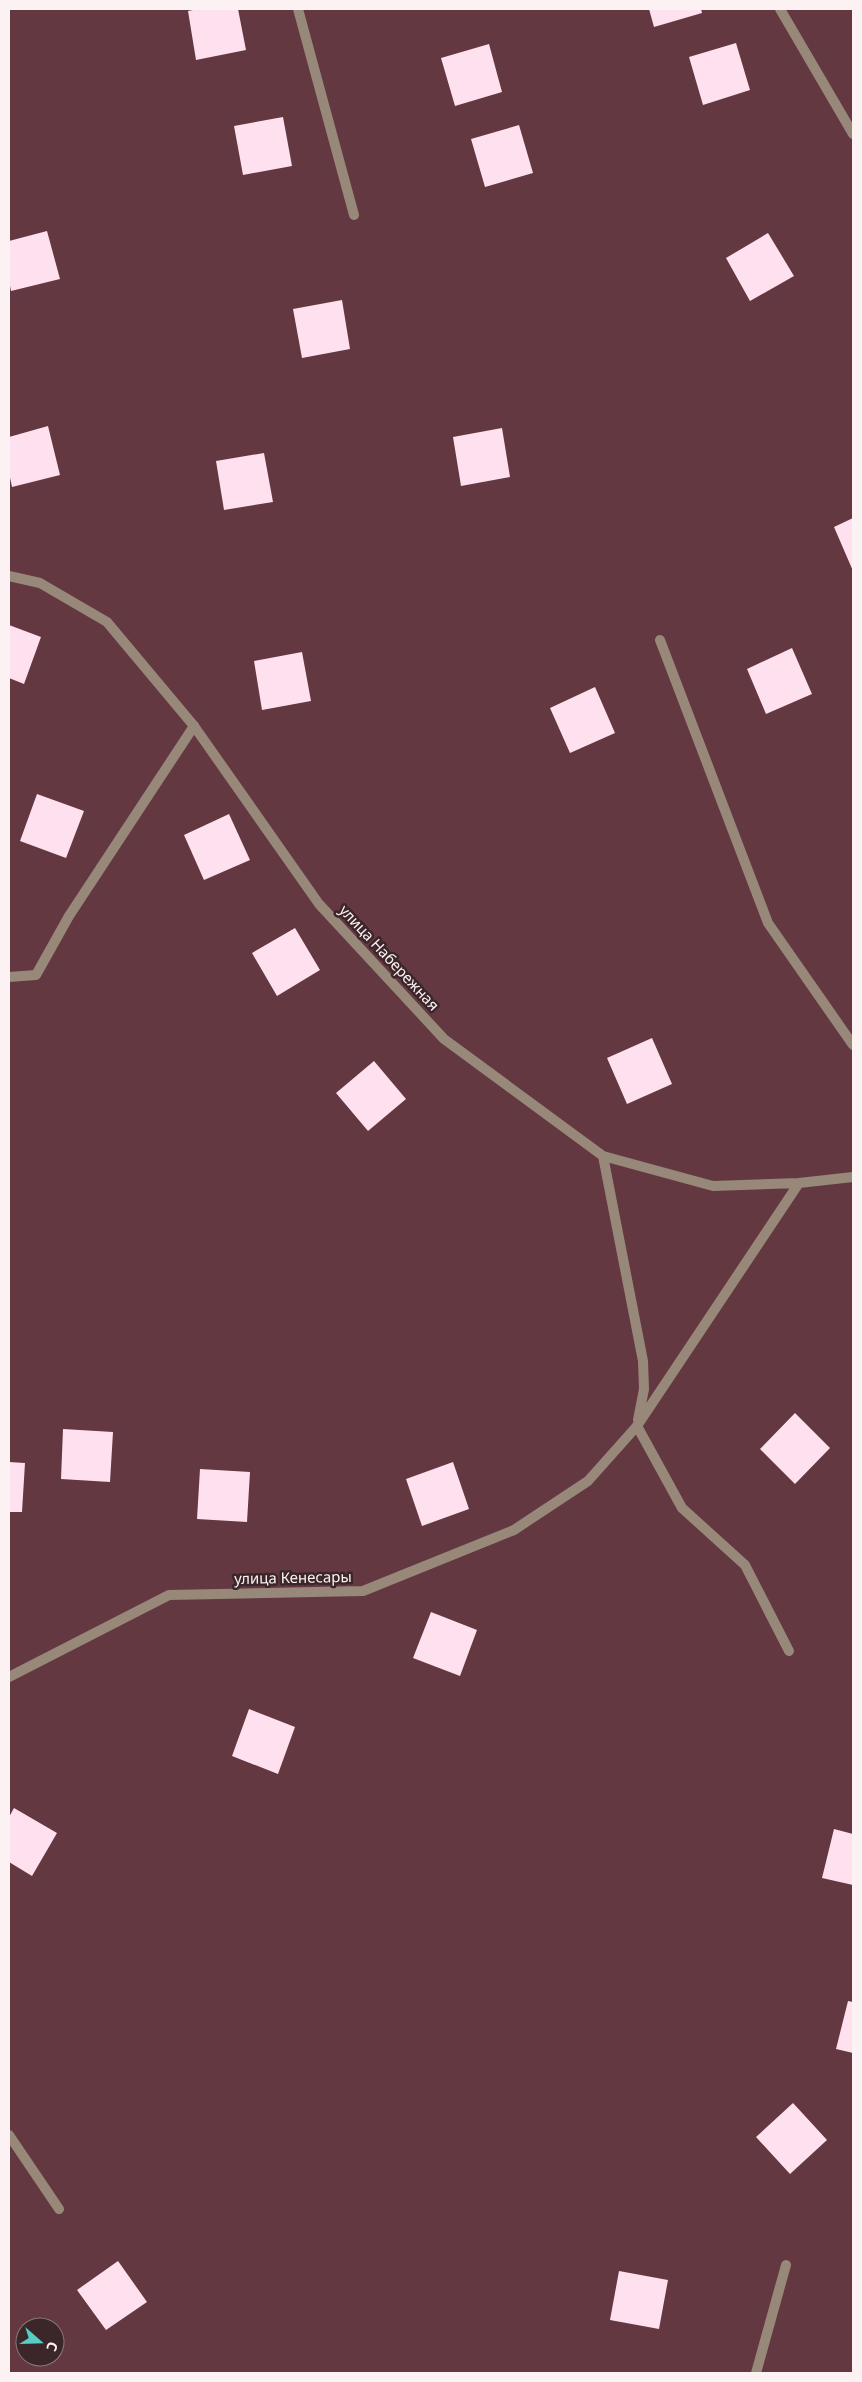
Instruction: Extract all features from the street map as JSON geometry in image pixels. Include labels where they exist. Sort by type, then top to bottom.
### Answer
[{"type":"street","points":[[298,9],[354,215]]},
{"type":"street","points":[[780,9],[853,134]]},
{"type":"street","name":"улица Набережная","points":[[9,576],[40,583],[107,622],[194,726],[319,904],[444,1039],[604,1156],[713,1186],[799,1183],[853,1177]]},
{"type":"street","points":[[660,640],[768,923],[853,1045]]},
{"type":"street","points":[[9,977],[36,975],[69,916],[194,726]]},
{"type":"street","points":[[604,1156],[643,1361],[644,1389],[637,1426],[682,1508],[746,1565],[789,1651]]},
{"type":"street","name":"улица Кенесары","points":[[9,1677],[169,1595],[363,1591],[514,1530],[588,1481],[637,1426],[799,1183]]},
{"type":"street","points":[[9,2135],[59,2209]]},
{"type":"street","points":[[756,2373],[786,2265]]},
{"type":"building","points":[[198,9],[238,9],[246,50],[196,60],[188,11]]},
{"type":"building","points":[[649,9],[701,9],[702,13],[654,27]]},
{"type":"building","points":[[736,43],[750,90],[703,105],[689,57]]},
{"type":"building","points":[[489,44],[502,92],[455,106],[441,58]]},
{"type":"building","points":[[283,117],[292,166],[243,175],[234,126]]},
{"type":"building","points":[[519,125],[533,173],[485,187],[471,139]]},
{"type":"building","points":[[47,231],[60,279],[11,291],[9,281],[9,241]]},
{"type":"building","points":[[768,233],[794,276],[750,301],[726,258]]},
{"type":"building","points":[[342,300],[350,349],[302,358],[293,309]]},
{"type":"building","points":[[48,426],[60,475],[12,487],[9,473],[9,437]]},
{"type":"building","points":[[502,428],[510,477],[461,486],[453,437]]},
{"type":"building","points":[[264,453],[273,502],[224,510],[216,461]]},
{"type":"building","points":[[853,518],[853,571],[834,527]]},
{"type":"building","points":[[9,625],[41,637],[24,684],[9,678]]},
{"type":"building","points":[[792,648],[812,694],[766,714],[747,669]]},
{"type":"building","points":[[302,652],[311,701],[262,710],[254,661]]},
{"type":"building","points":[[595,687],[615,733],[570,753],[550,708]]},
{"type":"building","points":[[37,794],[84,811],[66,858],[20,841]]},
{"type":"building","points":[[229,814],[250,860],[204,880],[184,835]]},
{"type":"building","points":[[295,928],[320,970],[277,996],[252,953]]},
{"type":"building","points":[[652,1038],[672,1084],[627,1104],[607,1058]]},
{"type":"building","points":[[374,1061],[406,1099],[368,1131],[336,1093]]},
{"type":"building","points":[[795,1413],[830,1448],[795,1484],[760,1449]]},
{"type":"building","points":[[63,1429],[113,1432],[110,1482],[61,1479]]},
{"type":"building","points":[[9,1462],[25,1463],[22,1512],[9,1512]]},
{"type":"building","points":[[453,1462],[469,1509],[422,1526],[406,1479]]},
{"type":"building","points":[[200,1469],[250,1472],[247,1522],[197,1519]]},
{"type":"building","points":[[431,1612],[477,1630],[460,1676],[413,1658]]},
{"type":"building","points":[[249,1709],[295,1727],[278,1774],[232,1756]]},
{"type":"building","points":[[14,1808],[57,1833],[32,1876],[9,1862],[9,1817]]},
{"type":"building","points":[[834,1829],[853,1834],[853,1885],[822,1878]]},
{"type":"building","points":[[848,2001],[853,2002],[853,2053],[836,2049]]},
{"type":"building","points":[[793,2103],[827,2140],[790,2174],[756,2137]]},
{"type":"building","points":[[118,2261],[147,2302],[106,2330],[77,2290]]},
{"type":"building","points":[[619,2271],[668,2280],[659,2329],[610,2320]]}]
